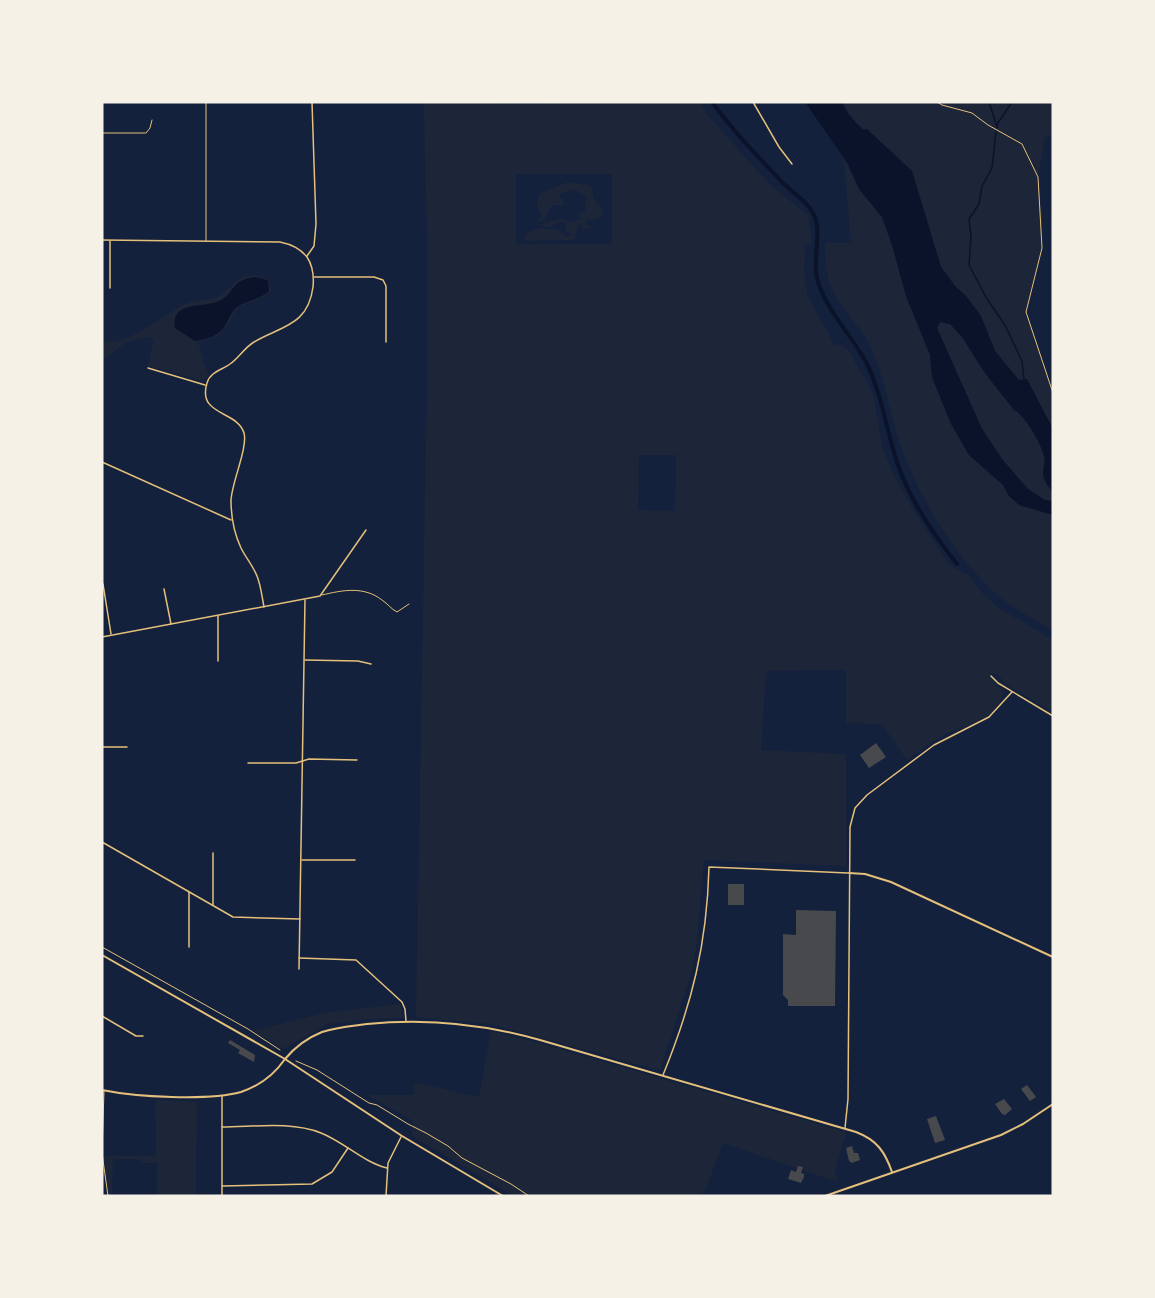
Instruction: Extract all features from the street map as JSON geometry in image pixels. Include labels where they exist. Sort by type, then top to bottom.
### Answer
[{"type":"main road","points":[[849,873],[865,874],[891,882],[1053,957]]},
{"type":"main road","points":[[102,955],[285,1059],[402,1136],[503,1196]]},
{"type":"main road","points":[[103,1090],[144,1095],[222,1096],[241,1092],[257,1085],[271,1076],[285,1059],[305,1041],[329,1030],[365,1024],[406,1022],[462,1025],[509,1032],[863,1135],[877,1144],[886,1155],[892,1172]]},
{"type":"main road","points":[[825,1196],[1001,1135],[1023,1124],[1053,1104]]},
{"type":"street","points":[[307,256],[314,246],[316,224],[312,102]]},
{"type":"street","points":[[753,102],[779,147],[792,164]]},
{"type":"street","points":[[102,240],[286,243],[297,248],[307,256],[311,263],[313,277],[311,300],[299,318],[251,344],[234,361],[210,377],[206,386],[209,404],[236,422],[244,435],[243,450],[232,491],[232,520],[241,547],[257,575],[264,607]]},
{"type":"street","points":[[110,241],[110,288]]},
{"type":"street","points":[[313,277],[374,277],[383,280],[386,286],[386,342]]},
{"type":"street","points":[[148,368],[206,386]]},
{"type":"street","points":[[102,462],[232,520]]},
{"type":"street","points":[[102,637],[320,596],[366,530]]},
{"type":"street","points":[[103,584],[111,635]]},
{"type":"street","points":[[164,589],[171,624]]},
{"type":"street","points":[[299,969],[305,600]]},
{"type":"street","points":[[218,616],[218,661]]},
{"type":"street","points":[[304,660],[358,661],[371,664]]},
{"type":"street","points":[[991,676],[998,683],[1053,716]]},
{"type":"street","points":[[845,1129],[848,1098],[850,821],[859,801],[934,745],[989,717],[1012,692]]},
{"type":"street","points":[[102,747],[126,747]]},
{"type":"street","points":[[248,763],[296,763],[309,759],[357,760]]},
{"type":"street","points":[[102,842],[213,906],[239,918],[300,919]]},
{"type":"street","points":[[213,853],[213,906]]},
{"type":"street","points":[[301,860],[355,860]]},
{"type":"street","points":[[663,1075],[682,1028],[698,974],[705,932],[709,867],[849,873]]},
{"type":"street","points":[[189,891],[189,947]]},
{"type":"street","points":[[299,958],[356,960],[402,1002],[406,1022]]},
{"type":"street","points":[[102,1017],[136,1036],[143,1036]]},
{"type":"street","points":[[222,1096],[222,1196]]},
{"type":"street","points":[[222,1127],[302,1128],[319,1132],[387,1168]]},
{"type":"street","points":[[386,1196],[389,1159],[402,1136]]},
{"type":"street","points":[[222,1186],[312,1184],[332,1172],[348,1148]]},
{"type":"lane","points":[[206,242],[207,102]]},
{"type":"lane","points":[[102,133],[146,133],[152,120]]},
{"type":"lane","points":[[320,596],[357,590],[379,598],[395,612],[409,604]]},
{"type":"lane","points":[[103,1090],[102,1153],[108,1196]]},
{"type":"path","points":[[938,102],[972,113],[1022,144],[1038,177],[1042,248],[1026,312],[1053,393]]},
{"type":"path","points":[[102,947],[248,1029],[280,1050]]},
{"type":"path","points":[[296,1061],[317,1070],[366,1101],[426,1133],[448,1146],[462,1158],[529,1196]]},
{"type":"shaded area","points":[[424,102],[497,102],[497,104],[701,102],[706,113],[770,185],[808,215],[812,244],[805,244],[807,293],[833,345],[840,344],[848,350],[870,387],[882,447],[895,478],[949,565],[970,576],[984,595],[999,608],[1053,640],[1053,712],[1005,684],[998,674],[991,673],[989,676],[1003,691],[996,708],[981,719],[941,737],[907,760],[882,724],[846,723],[846,670],[766,671],[761,750],[846,754],[846,864],[845,866],[704,860],[697,942],[692,971],[661,1068],[658,1070],[491,1024],[416,1017],[427,383]],"holes":[[[516,174],[612,174],[612,244],[516,244]],[[639,455],[676,455],[675,511],[638,510]]]},
{"type":"shaded area","points":[[805,102],[842,102],[848,114],[863,130],[867,129],[912,171],[941,267],[981,316],[995,351],[1019,380],[1027,379],[1053,429],[1053,492],[1044,479],[1044,459],[1041,448],[1027,422],[1014,410],[985,373],[962,337],[950,324],[940,322],[937,328],[982,429],[1002,459],[1028,489],[1045,500],[1053,501],[1053,515],[1019,505],[1009,496],[1003,485],[969,455],[951,424],[932,377],[930,355],[906,296],[882,217],[859,189],[848,164]]},
{"type":"shaded area","points":[[842,102],[1053,102],[1053,133],[1045,138],[1038,177],[1043,218],[1040,259],[1027,312],[1053,395],[1053,429],[1043,411],[995,351],[981,316],[941,267],[912,171],[855,122]]},
{"type":"shaded area","points":[[844,159],[859,189],[882,217],[906,296],[930,356],[932,377],[951,424],[969,455],[1003,485],[1009,496],[1034,509],[1053,515],[1053,630],[1006,601],[977,575],[951,542],[918,487],[898,436],[873,353],[865,337],[838,300],[828,276],[825,243],[851,243]]},
{"type":"shaded area","points":[[568,182],[588,185],[603,216],[596,220],[586,219],[585,225],[590,225],[591,231],[585,228],[582,232],[583,223],[579,223],[574,240],[524,241],[529,232],[538,229],[560,230],[566,237],[573,234],[565,232],[566,223],[562,221],[550,227],[534,226],[561,219],[572,222],[581,219],[578,213],[585,211],[586,195],[579,194],[576,189],[572,191],[570,188],[568,192],[559,194],[564,205],[552,205],[545,219],[533,223],[542,217],[537,206],[539,194]]},
{"type":"shaded area","points":[[254,275],[269,279],[271,290],[268,294],[237,309],[220,333],[198,342],[208,375],[203,381],[148,366],[154,340],[149,337],[125,343],[102,361],[102,341],[123,339],[135,334],[187,303],[215,298],[241,278]]},
{"type":"shaded area","points":[[255,277],[268,280],[269,291],[237,308],[218,333],[210,338],[195,341],[175,328],[175,319],[184,309],[215,303],[226,296],[242,280]]},
{"type":"shaded area","points":[[939,322],[950,324],[962,337],[985,373],[1031,429],[1043,452],[1045,480],[1053,492],[1053,501],[1045,501],[1027,489],[1002,459],[982,429],[937,328]]},
{"type":"shaded area","points":[[400,1004],[404,1018],[328,1024],[283,1049],[253,1031],[324,1013]]},
{"type":"shaded area","points":[[491,1031],[846,1132],[835,1170],[838,1182],[723,1143],[701,1196],[514,1196],[412,1136],[413,1121],[367,1095],[414,1095],[414,1082],[479,1097]]},
{"type":"shaded area","points":[[155,1100],[197,1102],[196,1196],[157,1196],[157,1163],[141,1163],[140,1159],[113,1159],[112,1196],[107,1196],[104,1156],[156,1156]]},
{"type":"building","points":[[876,743],[886,757],[869,768],[860,755]]},
{"type":"building","points":[[728,884],[744,884],[744,905],[728,905]]},
{"type":"building","points":[[796,910],[836,911],[835,1006],[788,1006],[788,1000],[783,995],[783,934],[796,935]]},
{"type":"building","points":[[230,1040],[255,1055],[254,1062],[238,1053],[240,1050],[228,1043]]},
{"type":"building","points":[[1027,1085],[1036,1097],[1030,1101],[1021,1089]]},
{"type":"building","points":[[1004,1099],[1012,1109],[1005,1115],[995,1104]]},
{"type":"building","points":[[936,1116],[945,1140],[935,1143],[927,1119]]},
{"type":"building","points":[[852,1146],[860,1160],[852,1163],[849,1161],[846,1148]]},
{"type":"building","points":[[798,1166],[803,1167],[801,1173],[804,1177],[801,1183],[788,1179],[791,1170],[796,1172]]},
{"type":"waterway","points":[[712,102],[746,144],[784,184],[807,204],[813,213],[817,230],[817,276],[823,295],[866,362],[880,399],[897,462],[908,489],[931,528],[957,564]]},
{"type":"waterway","points":[[989,102],[997,127]]},
{"type":"waterway","points":[[997,128],[1012,102]]},
{"type":"waterway","points":[[996,131],[992,168],[982,186],[979,204],[969,219],[971,236],[969,265],[987,299],[1005,325],[1022,361],[1024,379]]}]
